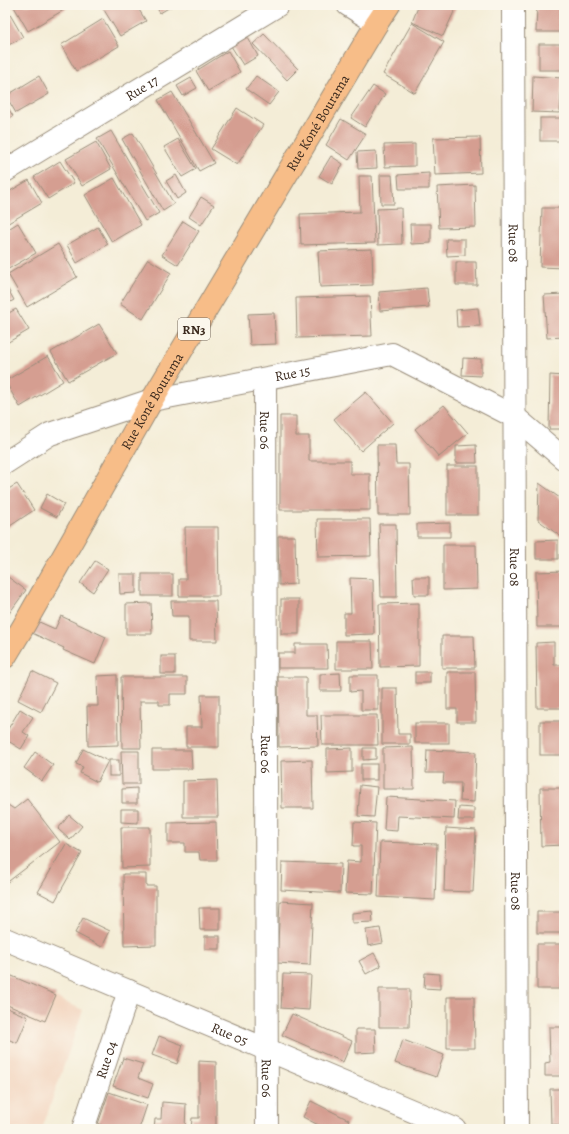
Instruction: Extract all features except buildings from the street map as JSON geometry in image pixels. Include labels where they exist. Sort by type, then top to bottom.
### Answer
[{"type":"highway","name":"Rue Koné Bourama","points":[[5,657],[152,400],[389,5]]},
{"type":"street","name":"Rue 17","points":[[5,172],[278,5]]},
{"type":"street","points":[[348,5],[377,23]]},
{"type":"street","name":"Rue 08","points":[[513,5],[517,1129]]},
{"type":"street","name":"Rue 15","points":[[5,463],[50,434],[152,400],[392,354],[515,417],[564,459]]},
{"type":"street","name":"Rue 06","points":[[264,379],[267,1129]]},
{"type":"street","name":"Rue 05","points":[[5,939],[455,1129]]},
{"type":"street","name":"Rue 04","points":[[83,1129],[129,991]]},
{"type":"shaded area","points":[[5,975],[83,1010],[42,1129],[5,1129]]}]
